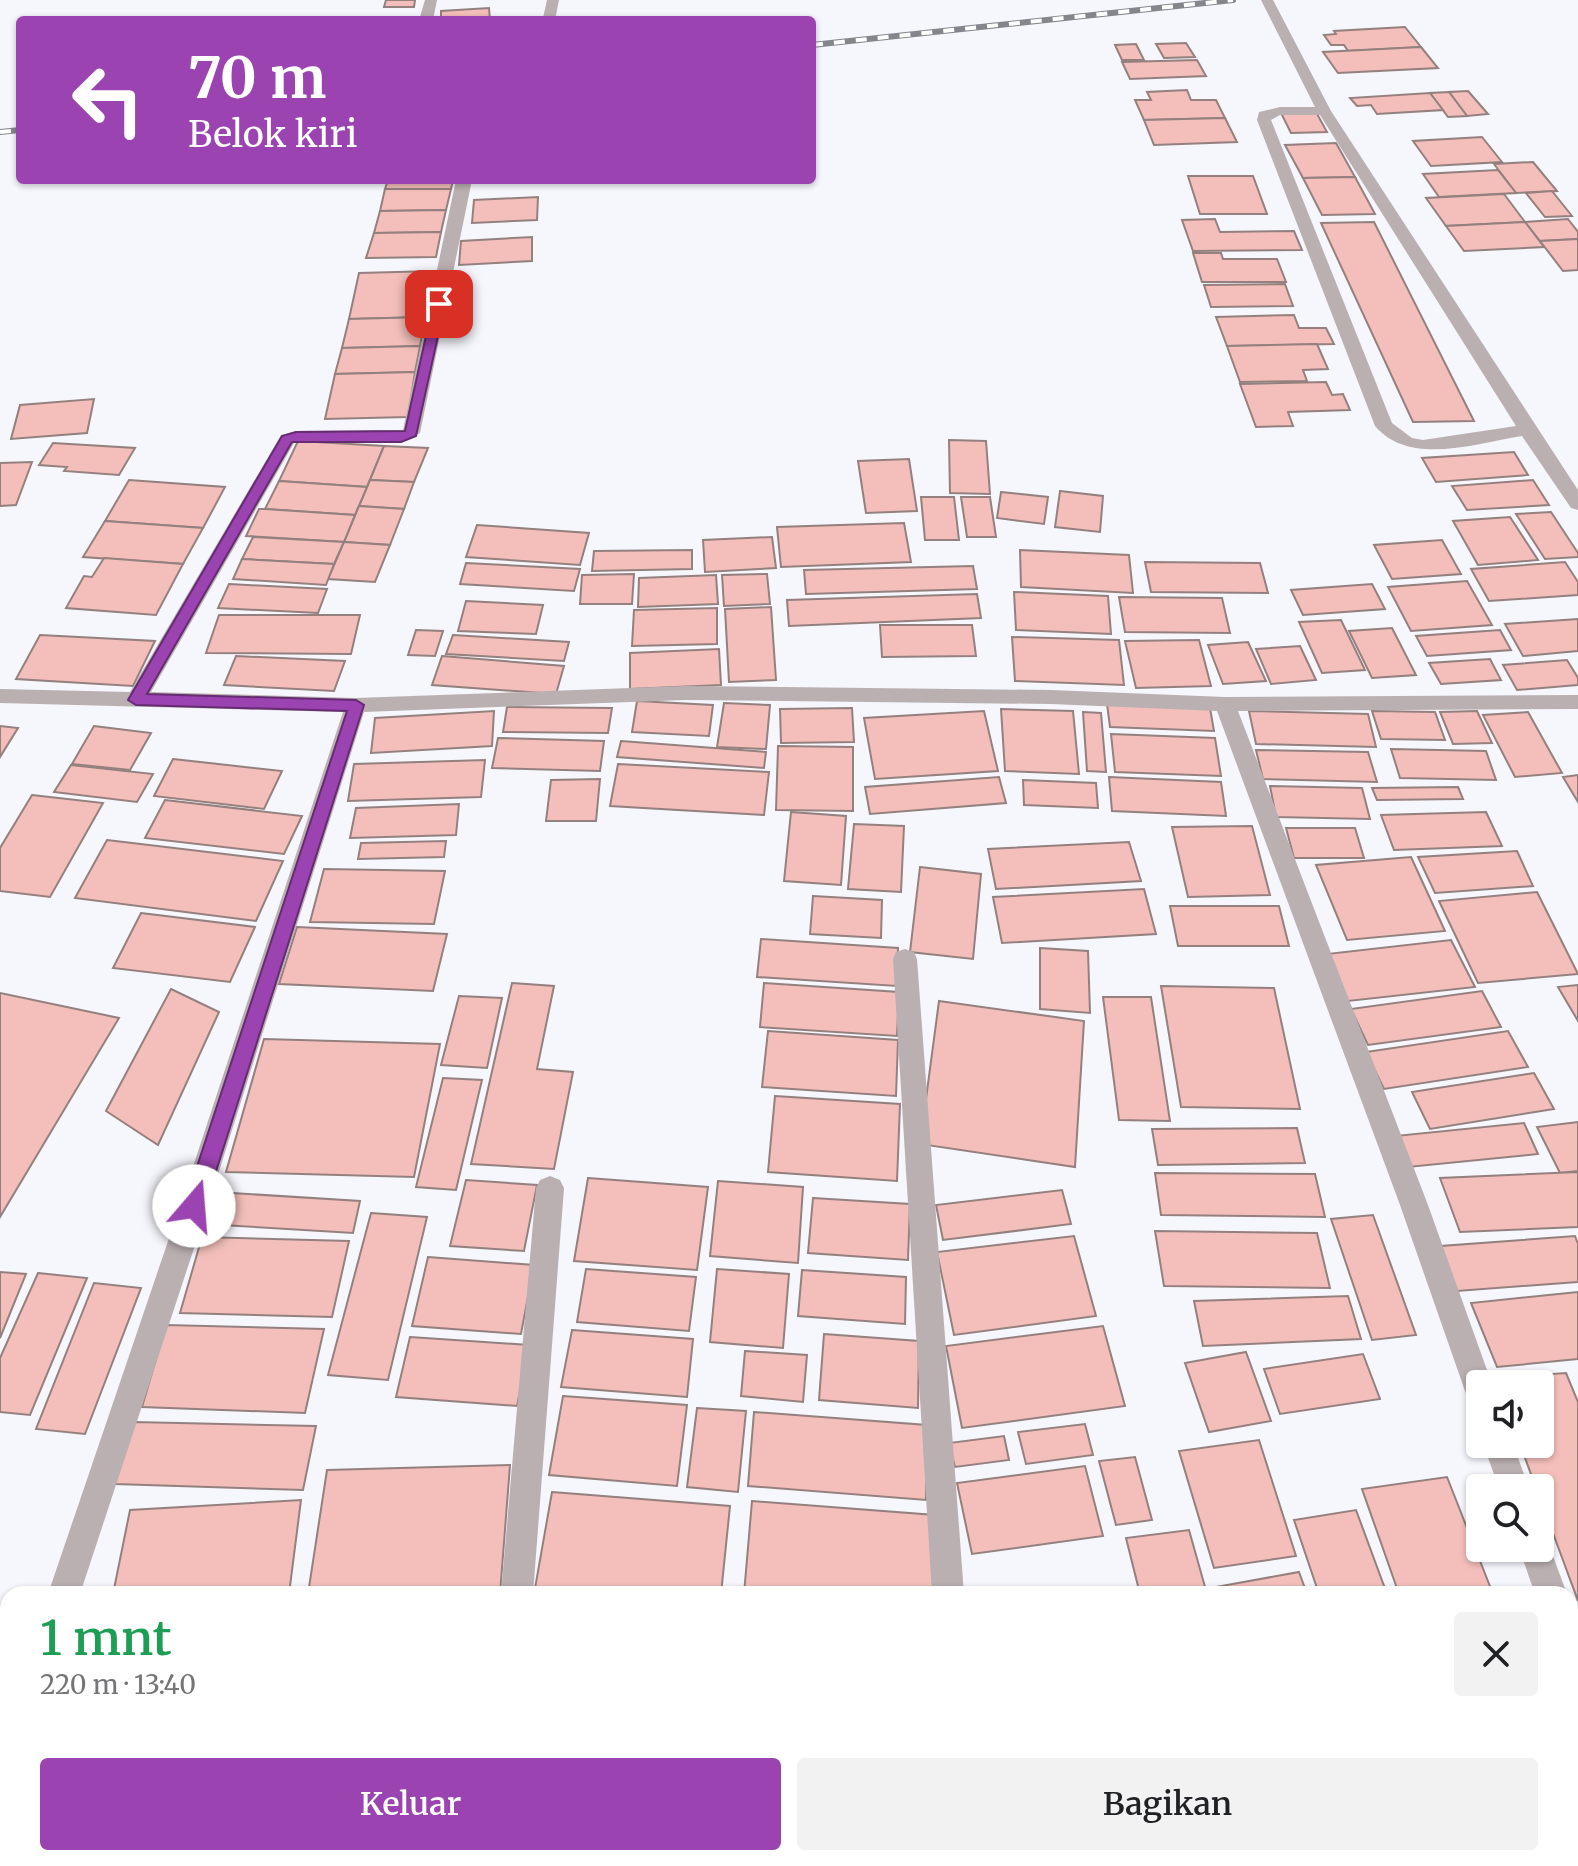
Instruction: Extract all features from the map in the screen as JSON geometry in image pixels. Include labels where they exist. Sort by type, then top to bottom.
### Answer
[{"type":"street","points":[[1267,0],[1324,111],[1527,430],[1578,504]]},
{"type":"street","points":[[1324,111],[1280,111],[1264,115],[1264,120],[1384,426],[1406,442],[1423,445],[1527,430]]},
{"type":"street","points":[[136,700],[287,439],[296,436],[401,437],[411,433],[463,184]]},
{"type":"street","points":[[0,696],[356,705],[685,693],[1051,697],[1225,704],[1578,702]]},
{"type":"street","points":[[1225,704],[1409,1190],[1473,1370]]},
{"type":"street","points":[[67,1586],[194,1206],[356,705]]},
{"type":"street","points":[[905,959],[947,1586]]},
{"type":"street","points":[[518,1586],[550,1188]]},
{"type":"street","points":[[1540,1562],[1548,1586]]},
{"type":"building","points":[[386,0],[415,0],[414,7],[384,7]]},
{"type":"building","points":[[489,8],[490,16],[441,16],[441,11]]},
{"type":"building","points":[[1405,27],[1421,47],[1348,51],[1344,45],[1331,45],[1324,35],[1336,34],[1334,31]]},
{"type":"building","points":[[1186,43],[1195,57],[1164,58],[1156,44]]},
{"type":"building","points":[[1136,44],[1144,60],[1122,60],[1115,45]]},
{"type":"building","points":[[1421,47],[1438,68],[1338,73],[1323,52]]},
{"type":"building","points":[[1197,60],[1206,76],[1130,79],[1122,62]]},
{"type":"building","points":[[1187,90],[1191,100],[1216,100],[1225,118],[1144,120],[1135,100],[1151,100],[1147,92]]},
{"type":"building","points":[[1468,91],[1488,114],[1467,116],[1449,92]]},
{"type":"building","points":[[1449,92],[1467,116],[1448,117],[1430,93]]},
{"type":"building","points":[[1430,93],[1443,110],[1377,114],[1371,105],[1357,106],[1350,98]]},
{"type":"building","points":[[1316,112],[1327,132],[1291,133],[1281,113]]},
{"type":"building","points":[[1225,118],[1237,142],[1154,145],[1144,120]]},
{"type":"building","points":[[1482,137],[1502,162],[1431,166],[1413,141]]},
{"type":"building","points":[[1336,143],[1355,177],[1303,178],[1285,145]]},
{"type":"building","points":[[1533,162],[1557,191],[1516,193],[1494,164]]},
{"type":"building","points":[[1498,170],[1516,193],[1439,197],[1423,174]]},
{"type":"building","points":[[1188,176],[1253,176],[1267,214],[1200,214]]},
{"type":"building","points":[[1355,177],[1375,214],[1322,215],[1303,178]]},
{"type":"building","points":[[387,184],[452,184],[451,189],[385,189]]},
{"type":"building","points":[[385,189],[451,189],[446,210],[380,211]]},
{"type":"building","points":[[1552,191],[1572,216],[1545,217],[1526,193]]},
{"type":"building","points":[[1504,194],[1525,222],[1446,226],[1426,198]]},
{"type":"building","points":[[538,197],[537,220],[472,223],[474,200]]},
{"type":"building","points":[[446,210],[441,232],[374,233],[380,211]]},
{"type":"building","points":[[1215,219],[1220,232],[1294,231],[1302,250],[1193,251],[1182,220]]},
{"type":"building","points":[[1568,219],[1578,232],[1578,239],[1540,241],[1525,222]]},
{"type":"building","points":[[1374,222],[1474,421],[1413,422],[1321,223]]},
{"type":"building","points":[[1525,222],[1544,247],[1464,251],[1446,226]]},
{"type":"building","points":[[441,232],[436,257],[366,258],[374,233]]},
{"type":"building","points":[[532,237],[532,261],[459,265],[461,241]]},
{"type":"building","points":[[1578,239],[1578,270],[1563,271],[1540,241]]},
{"type":"building","points":[[1193,253],[1221,253],[1223,259],[1277,259],[1286,282],[1202,282]]},
{"type":"building","points":[[434,271],[425,317],[349,319],[359,273]]},
{"type":"building","points":[[1285,284],[1293,306],[1211,307],[1204,285]]},
{"type":"building","points":[[1294,315],[1299,328],[1326,328],[1334,344],[1227,346],[1216,317]]},
{"type":"building","points":[[425,317],[420,346],[342,348],[349,319]]},
{"type":"building","points":[[1317,344],[1328,369],[1303,370],[1307,381],[1240,382],[1227,346]]},
{"type":"building","points":[[420,346],[415,372],[335,374],[342,348]]},
{"type":"building","points":[[415,372],[408,417],[325,419],[335,374]]},
{"type":"building","points":[[1326,382],[1332,395],[1343,394],[1350,410],[1288,412],[1293,426],[1256,427],[1240,384]]},
{"type":"building","points":[[94,399],[87,433],[11,439],[20,405]]},
{"type":"building","points":[[949,440],[986,441],[990,494],[950,493]]},
{"type":"building","points":[[298,441],[384,446],[367,487],[279,481]]},
{"type":"building","points":[[53,443],[135,448],[119,475],[64,471],[67,467],[39,465]]},
{"type":"building","points":[[384,446],[428,448],[414,482],[370,480]]},
{"type":"building","points":[[1514,452],[1528,475],[1436,482],[1422,458]]},
{"type":"building","points":[[909,459],[917,511],[866,513],[858,461]]},
{"type":"building","points":[[32,462],[16,505],[0,506],[0,463]]},
{"type":"building","points":[[129,480],[225,487],[203,528],[105,521]]},
{"type":"building","points":[[370,480],[414,482],[404,509],[359,506]]},
{"type":"building","points":[[1533,480],[1549,505],[1467,510],[1452,486]]},
{"type":"building","points":[[279,481],[367,487],[355,515],[265,509]]},
{"type":"building","points":[[1060,491],[1103,496],[1100,532],[1055,527]]},
{"type":"building","points":[[1001,492],[1048,497],[1044,524],[997,518]]},
{"type":"building","points":[[921,497],[954,497],[959,540],[925,540]]},
{"type":"building","points":[[961,497],[990,497],[996,537],[967,537]]},
{"type":"building","points":[[359,506],[404,509],[390,545],[344,542]]},
{"type":"building","points":[[259,509],[355,515],[344,542],[246,536]]},
{"type":"building","points":[[1551,512],[1578,557],[1545,559],[1516,514]]},
{"type":"building","points":[[1510,517],[1538,560],[1478,565],[1453,521]]},
{"type":"building","points":[[105,521],[203,528],[183,564],[83,557]]},
{"type":"building","points":[[904,523],[911,562],[781,567],[777,527]]},
{"type":"building","points":[[477,525],[589,533],[580,565],[466,557]]},
{"type":"building","points":[[253,537],[344,542],[334,564],[242,559]]},
{"type":"building","points":[[772,537],[776,568],[705,572],[703,540]]},
{"type":"building","points":[[1442,540],[1461,574],[1392,579],[1374,545]]},
{"type":"building","points":[[344,542],[390,545],[375,582],[328,579]]},
{"type":"building","points":[[692,550],[692,569],[592,571],[594,551]]},
{"type":"building","points":[[1020,550],[1129,555],[1133,593],[1021,587]]},
{"type":"building","points":[[104,558],[183,564],[156,615],[66,608],[84,576],[92,577]]},
{"type":"building","points":[[242,559],[334,564],[326,585],[233,579]]},
{"type":"building","points":[[1145,562],[1260,563],[1268,593],[1151,592]]},
{"type":"building","points":[[1565,562],[1578,582],[1578,595],[1489,601],[1471,569]]},
{"type":"building","points":[[466,563],[580,569],[574,591],[460,584]]},
{"type":"building","points":[[973,566],[977,589],[806,594],[804,570]]},
{"type":"building","points":[[634,574],[632,604],[580,604],[582,575]]},
{"type":"building","points":[[767,574],[770,604],[724,606],[722,575]]},
{"type":"building","points":[[716,575],[718,604],[638,607],[639,578]]},
{"type":"building","points":[[1467,581],[1492,625],[1411,631],[1388,587]]},
{"type":"building","points":[[229,584],[327,589],[318,613],[218,608]]},
{"type":"building","points":[[1372,584],[1385,609],[1303,615],[1291,590]]},
{"type":"building","points":[[1014,592],[1108,596],[1111,634],[1016,630]]},
{"type":"building","points":[[977,594],[981,618],[789,626],[787,600]]},
{"type":"building","points":[[1119,597],[1222,598],[1230,633],[1125,632]]},
{"type":"building","points":[[466,601],[543,605],[536,634],[458,631]]},
{"type":"building","points":[[771,607],[776,680],[729,682],[725,609]]},
{"type":"building","points":[[717,608],[717,644],[632,646],[634,610]]},
{"type":"building","points":[[219,615],[360,615],[351,654],[206,653]]},
{"type":"building","points":[[1578,619],[1578,651],[1523,656],[1505,624]]},
{"type":"building","points":[[1341,620],[1365,670],[1322,673],[1299,622]]},
{"type":"building","points":[[880,625],[972,625],[976,656],[882,657]]},
{"type":"building","points":[[1392,628],[1416,675],[1372,678],[1349,631]]},
{"type":"building","points":[[416,630],[443,631],[435,656],[408,655]]},
{"type":"building","points":[[1500,630],[1511,650],[1427,656],[1416,636]]},
{"type":"building","points":[[40,635],[155,641],[133,686],[16,679]]},
{"type":"building","points":[[453,635],[569,642],[564,661],[446,654]]},
{"type":"building","points":[[1012,637],[1119,640],[1124,685],[1015,681]]},
{"type":"building","points":[[1199,640],[1211,686],[1136,688],[1125,641]]},
{"type":"building","points":[[1248,642],[1266,681],[1223,684],[1208,645]]},
{"type":"building","points":[[1300,646],[1316,680],[1271,684],[1256,649]]},
{"type":"building","points":[[719,649],[721,685],[630,689],[630,653]]},
{"type":"building","points":[[236,656],[345,661],[334,691],[224,685]]},
{"type":"building","points":[[442,656],[564,666],[556,694],[432,685]]},
{"type":"building","points":[[1490,659],[1501,680],[1441,684],[1429,663]]},
{"type":"building","points":[[1567,660],[1578,678],[1578,685],[1517,690],[1503,665]]},
{"type":"building","points":[[637,701],[713,705],[709,736],[632,732]]},
{"type":"building","points":[[724,703],[770,705],[766,749],[717,747]]},
{"type":"building","points":[[1107,704],[1210,708],[1214,731],[1110,727]]},
{"type":"building","points":[[507,707],[612,708],[608,733],[503,732]]},
{"type":"building","points":[[852,708],[854,742],[781,743],[780,709]]},
{"type":"building","points":[[1001,709],[1073,711],[1079,774],[1005,771]]},
{"type":"building","points":[[494,711],[492,746],[371,753],[375,718]]},
{"type":"building","points":[[984,711],[998,771],[875,779],[864,718]]},
{"type":"building","points":[[1249,711],[1368,714],[1376,747],[1256,744]]},
{"type":"building","points":[[1372,711],[1435,712],[1445,740],[1381,739]]},
{"type":"building","points":[[1477,711],[1492,743],[1453,744],[1440,712]]},
{"type":"building","points":[[1083,712],[1101,713],[1106,772],[1087,771]]},
{"type":"building","points":[[1528,712],[1562,773],[1515,777],[1483,715]]},
{"type":"building","points":[[0,726],[18,728],[0,757]]},
{"type":"building","points":[[94,726],[151,733],[130,770],[72,764]]},
{"type":"building","points":[[1111,734],[1215,738],[1221,776],[1115,772]]},
{"type":"building","points":[[498,738],[604,741],[600,771],[492,768]]},
{"type":"building","points":[[621,741],[766,752],[764,768],[617,757]]},
{"type":"building","points":[[778,746],[853,747],[853,811],[776,810]]},
{"type":"building","points":[[1391,749],[1486,751],[1496,780],[1400,778]]},
{"type":"building","points":[[1256,750],[1368,752],[1377,782],[1263,779]]},
{"type":"building","points":[[173,759],[282,771],[264,809],[154,796]]},
{"type":"building","points":[[485,760],[481,797],[348,801],[354,764]]},
{"type":"building","points":[[618,764],[769,772],[764,815],[610,806]]},
{"type":"building","points":[[71,765],[153,774],[137,802],[54,792]]},
{"type":"building","points":[[1578,775],[1578,802],[1563,777]]},
{"type":"building","points":[[999,777],[1006,803],[870,814],[865,787]]},
{"type":"building","points":[[1109,777],[1221,782],[1226,816],[1112,811]]},
{"type":"building","points":[[600,779],[596,821],[546,821],[551,780]]},
{"type":"building","points":[[1023,780],[1096,783],[1098,808],[1024,805]]},
{"type":"building","points":[[1270,786],[1362,788],[1370,819],[1276,817]]},
{"type":"building","points":[[1458,787],[1463,799],[1377,800],[1372,788]]},
{"type":"building","points":[[32,795],[103,803],[50,897],[0,891],[0,848]]},
{"type":"building","points":[[165,800],[302,816],[284,854],[145,838]]},
{"type":"building","points":[[459,804],[456,835],[350,838],[356,808]]},
{"type":"building","points":[[791,812],[846,816],[841,885],[784,881]]},
{"type":"building","points":[[1486,812],[1502,846],[1394,850],[1381,815]]},
{"type":"building","points":[[854,824],[904,826],[901,892],[848,889]]},
{"type":"building","points":[[1252,826],[1270,895],[1188,897],[1172,827]]},
{"type":"building","points":[[1286,828],[1355,828],[1364,858],[1294,858]]},
{"type":"building","points":[[107,840],[283,861],[256,921],[75,898]]},
{"type":"building","points":[[446,841],[444,857],[358,859],[361,843]]},
{"type":"building","points":[[1129,842],[1141,881],[996,889],[988,849]]},
{"type":"building","points":[[1517,851],[1533,886],[1435,893],[1418,857]]},
{"type":"building","points":[[1411,857],[1445,931],[1347,940],[1316,865]]},
{"type":"building","points":[[920,867],[981,874],[973,959],[910,952]]},
{"type":"building","points":[[324,869],[445,871],[434,924],[310,922]]},
{"type":"building","points":[[1144,889],[1156,934],[1002,943],[993,897]]},
{"type":"building","points":[[1537,892],[1578,974],[1478,983],[1439,901]]},
{"type":"building","points":[[813,896],[882,900],[881,938],[810,934]]},
{"type":"building","points":[[1170,906],[1279,906],[1289,946],[1178,946]]},
{"type":"building","points":[[141,913],[255,927],[230,982],[113,968]]},
{"type":"building","points":[[297,927],[447,934],[433,991],[279,984]]},
{"type":"building","points":[[761,939],[898,948],[897,986],[757,977]]},
{"type":"building","points":[[1451,940],[1475,987],[1348,1001],[1327,954]]},
{"type":"building","points":[[1040,948],[1088,951],[1090,1013],[1040,1009]]},
{"type":"building","points":[[512,983],[554,986],[537,1069],[573,1072],[554,1169],[471,1164]]},
{"type":"building","points":[[764,983],[899,992],[897,1036],[760,1027]]},
{"type":"building","points":[[1578,985],[1578,1021],[1558,987]]},
{"type":"building","points":[[1161,986],[1274,988],[1300,1109],[1181,1107]]},
{"type":"building","points":[[171,989],[219,1012],[158,1145],[106,1111]]},
{"type":"building","points":[[1482,991],[1501,1027],[1368,1045],[1351,1009]]},
{"type":"building","points":[[0,993],[119,1018],[0,1217]]},
{"type":"building","points":[[459,996],[502,998],[487,1068],[441,1065]]},
{"type":"building","points":[[1103,997],[1151,997],[1170,1121],[1119,1120]]},
{"type":"building","points":[[939,1001],[1084,1021],[1075,1167],[920,1144]]},
{"type":"building","points":[[768,1031],[898,1040],[896,1096],[762,1087]]},
{"type":"building","points":[[1508,1031],[1528,1067],[1384,1089],[1366,1052]]},
{"type":"building","points":[[264,1039],[440,1044],[414,1177],[226,1172]]},
{"type":"building","points":[[1534,1073],[1554,1109],[1430,1129],[1412,1092]]},
{"type":"building","points":[[443,1078],[482,1080],[456,1190],[416,1187]]},
{"type":"building","points":[[775,1096],[900,1104],[897,1181],[768,1172]]},
{"type":"building","points":[[1578,1122],[1578,1171],[1560,1173],[1537,1127]]},
{"type":"building","points":[[1524,1123],[1538,1154],[1408,1167],[1395,1136]]},
{"type":"building","points":[[1297,1128],[1305,1163],[1158,1165],[1152,1129]]},
{"type":"building","points":[[1578,1172],[1578,1227],[1460,1232],[1440,1178]]},
{"type":"building","points":[[1155,1173],[1315,1174],[1325,1217],[1161,1215]]},
{"type":"building","points":[[588,1178],[708,1187],[697,1270],[574,1261]]},
{"type":"building","points":[[466,1180],[537,1185],[524,1251],[450,1246]]},
{"type":"building","points":[[718,1181],[803,1187],[798,1263],[710,1256]]},
{"type":"building","points":[[1062,1190],[1071,1224],[943,1240],[936,1205]]},
{"type":"building","points":[[216,1192],[360,1201],[353,1233],[205,1224]]},
{"type":"building","points":[[813,1198],[910,1204],[908,1260],[808,1253]]},
{"type":"building","points":[[371,1213],[427,1217],[388,1380],[328,1375]]},
{"type":"building","points":[[1373,1215],[1416,1335],[1372,1340],[1331,1219]]},
{"type":"building","points":[[1155,1231],[1317,1233],[1330,1288],[1164,1286]]},
{"type":"building","points":[[1074,1236],[1096,1316],[954,1335],[937,1252]]},
{"type":"building","points":[[1575,1236],[1578,1244],[1578,1282],[1457,1291],[1441,1246]]},
{"type":"building","points":[[202,1237],[349,1241],[332,1317],[180,1313]]},
{"type":"building","points":[[428,1257],[534,1265],[521,1334],[412,1326]]},
{"type":"building","points":[[586,1269],[696,1277],[689,1331],[577,1322]]},
{"type":"building","points":[[717,1269],[789,1274],[783,1348],[710,1342]]},
{"type":"building","points":[[802,1270],[906,1277],[905,1324],[798,1316]]},
{"type":"building","points":[[0,1272],[26,1274],[0,1338]]},
{"type":"building","points":[[38,1273],[87,1278],[30,1415],[0,1412],[0,1358]]},
{"type":"building","points":[[94,1283],[141,1288],[85,1434],[36,1429]]},
{"type":"building","points":[[1578,1292],[1578,1359],[1497,1367],[1471,1303]]},
{"type":"building","points":[[1348,1296],[1361,1339],[1203,1346],[1194,1301]]},
{"type":"building","points":[[166,1325],[324,1329],[305,1413],[142,1407]]},
{"type":"building","points":[[1103,1326],[1125,1406],[962,1428],[946,1346]]},
{"type":"building","points":[[572,1330],[693,1339],[687,1397],[561,1387]]},
{"type":"building","points":[[824,1334],[919,1341],[918,1408],[819,1400]]},
{"type":"building","points":[[410,1337],[529,1345],[517,1406],[396,1397]]},
{"type":"building","points":[[745,1351],[807,1355],[803,1402],[741,1396]]},
{"type":"building","points":[[1246,1352],[1271,1421],[1209,1432],[1185,1363]]},
{"type":"building","points":[[1363,1354],[1380,1399],[1280,1414],[1264,1369]]},
{"type":"building","points":[[1566,1373],[1578,1402],[1578,1586],[1572,1586],[1554,1536],[1554,1474],[1531,1474],[1525,1458],[1554,1458],[1554,1374]]},
{"type":"building","points":[[563,1396],[687,1405],[677,1486],[549,1475]]},
{"type":"building","points":[[697,1408],[746,1411],[738,1492],[687,1487]]},
{"type":"building","points":[[754,1412],[927,1425],[926,1500],[748,1486]]},
{"type":"building","points":[[134,1422],[316,1426],[303,1490],[115,1484]]},
{"type":"building","points":[[1085,1424],[1093,1455],[1026,1464],[1018,1432]]},
{"type":"building","points":[[1004,1436],[1009,1460],[955,1467],[949,1443]]},
{"type":"building","points":[[1259,1440],[1296,1556],[1214,1568],[1179,1451]]},
{"type":"building","points":[[1135,1457],[1152,1520],[1116,1525],[1099,1461]]},
{"type":"building","points":[[510,1465],[501,1586],[309,1586],[327,1470]]},
{"type":"building","points":[[1085,1466],[1103,1536],[972,1554],[957,1483]]},
{"type":"building","points":[[1447,1477],[1466,1525],[1466,1562],[1480,1562],[1490,1586],[1396,1586],[1362,1489]]},
{"type":"building","points":[[552,1492],[730,1506],[722,1586],[535,1586]]},
{"type":"building","points":[[301,1500],[290,1586],[115,1586],[130,1510]]},
{"type":"building","points":[[752,1501],[935,1515],[933,1586],[745,1586]]},
{"type":"building","points":[[1356,1510],[1384,1586],[1316,1586],[1294,1520]]},
{"type":"building","points":[[1189,1530],[1205,1586],[1138,1586],[1126,1538]]},
{"type":"building","points":[[1299,1572],[1304,1586],[1222,1586]]},
{"type":"railway","points":[[816,45],[1233,0]]},
{"type":"railway","points":[[0,132],[16,130]]},
{"type":"route","points":[[194,1206],[356,705],[136,700],[287,439],[296,436],[401,437],[411,433],[439,304]]}]
